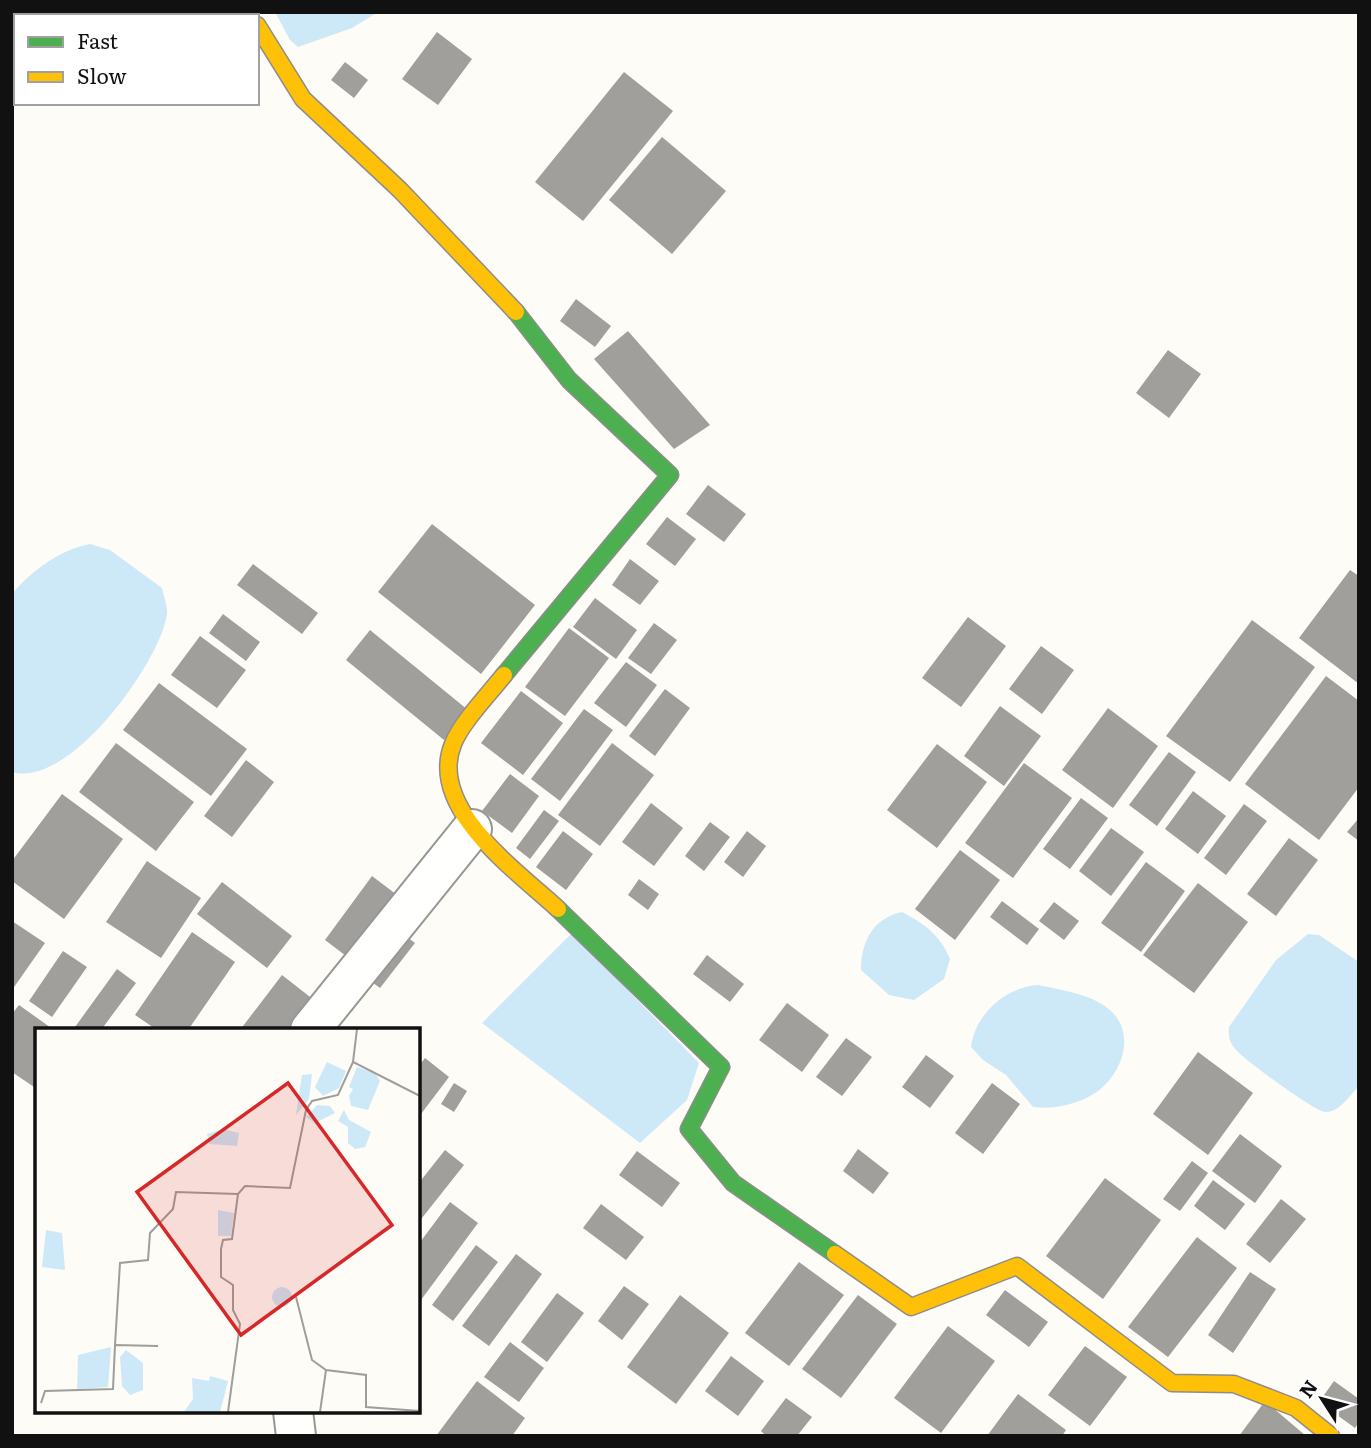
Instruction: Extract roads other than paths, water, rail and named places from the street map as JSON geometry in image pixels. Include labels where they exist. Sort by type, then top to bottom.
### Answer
[{"type":"street","points":[[259,28],[303,99],[400,190],[515,310],[569,380],[670,475],[531,640],[453,741],[446,769],[453,792],[471,829],[617,963],[721,1067],[689,1129],[733,1183],[911,1307],[1017,1266],[1172,1383],[1234,1384],[1296,1408],[1331,1436]]},
{"type":"street","points":[[312,1028],[471,829]]},
{"type":"street","points":[[293,1413],[296,1436]]},
{"type":"water","points":[[275,12],[378,12],[352,28],[298,47],[290,40]]},
{"type":"water","points":[[90,544],[110,550],[162,588],[167,614],[161,636],[130,690],[84,742],[59,761],[35,772],[12,772],[12,594],[47,562]]},
{"type":"water","points":[[902,912],[931,931],[942,943],[950,959],[944,979],[914,1000],[889,995],[861,970],[863,950],[871,933],[883,920]]},
{"type":"water","points":[[572,933],[699,1063],[687,1100],[640,1143],[482,1023]]},
{"type":"water","points":[[1308,934],[1319,935],[1359,962],[1359,1086],[1340,1107],[1330,1112],[1308,1104],[1254,1065],[1235,1049],[1229,1034],[1229,1027],[1276,960]]},
{"type":"water","points":[[1038,985],[1076,993],[1103,1005],[1118,1020],[1124,1042],[1119,1065],[1105,1085],[1081,1100],[1048,1108],[1033,1107],[1006,1075],[983,1060],[971,1047],[979,1024],[994,1004],[1015,991]]}]
